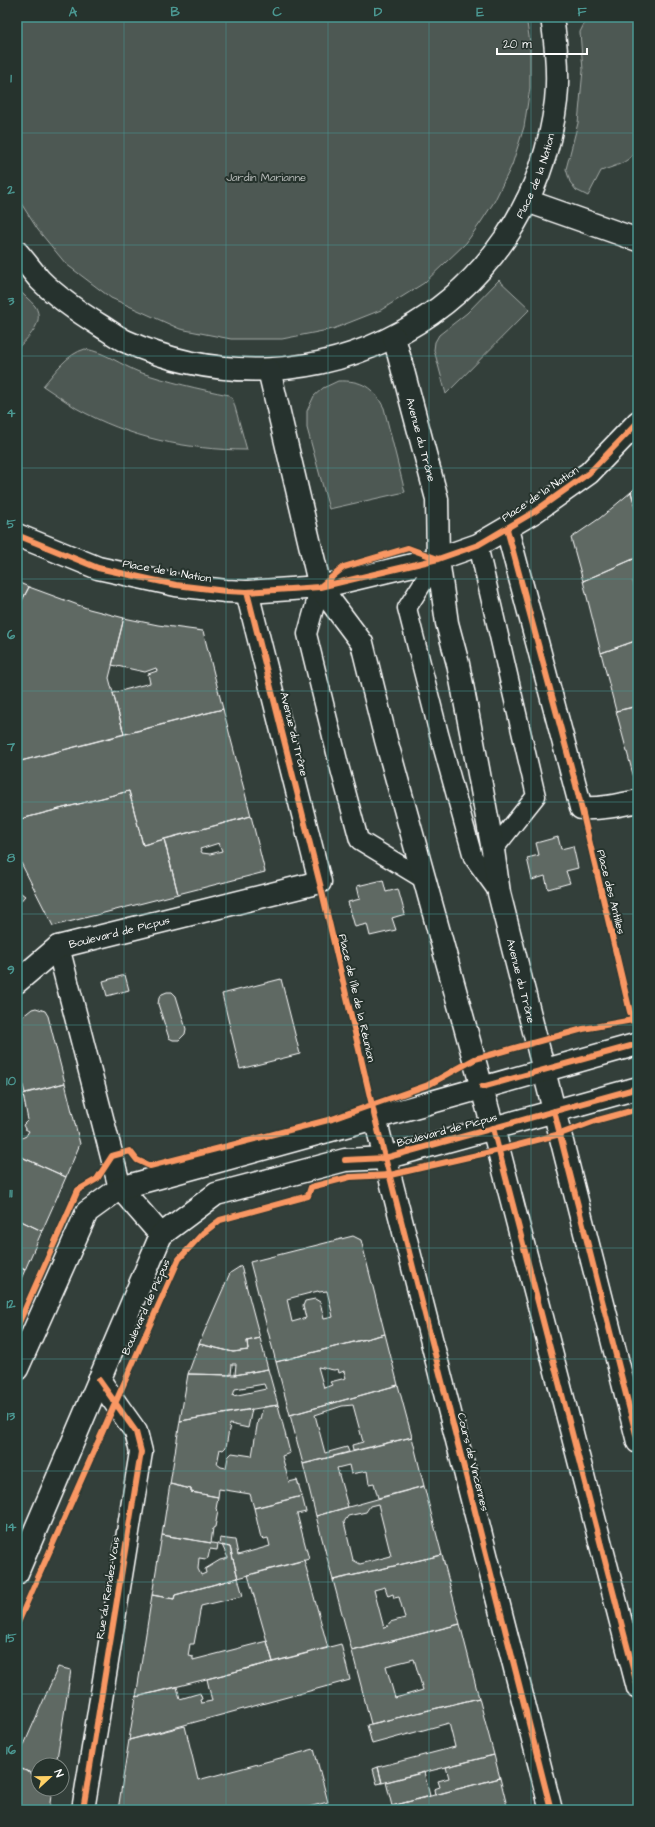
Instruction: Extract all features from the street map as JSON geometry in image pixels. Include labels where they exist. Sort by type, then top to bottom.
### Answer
[{"type":"main road","name":"Place de la Nation","points":[[17,252],[41,281],[74,309],[124,340],[170,358],[219,368],[269,370],[312,365],[354,354],[394,337],[420,322],[445,304],[461,289],[490,258],[509,232],[527,201],[546,152],[556,100],[556,47],[552,17]]},
{"type":"main road","points":[[527,201],[638,240]]},
{"type":"main road","name":"Avenue du Trône","points":[[394,337],[437,498],[438,559],[447,623],[458,664],[493,850],[499,893],[554,1111]]},
{"type":"main road","points":[[269,370],[320,587],[362,643],[386,740],[493,1128],[638,1688]]},
{"type":"main road","name":"Place de la Nation","points":[[17,535],[98,568],[176,585],[247,592],[320,587],[438,559],[478,545],[507,529],[589,473],[638,422]]},
{"type":"main road","points":[[507,529],[581,808],[595,809],[612,807],[638,800]]},
{"type":"main road","name":"Avenue du Trône","points":[[247,592],[320,882]]},
{"type":"main road","name":"Boulevard de Picpus","points":[[161,1235],[120,1188],[58,947],[320,882]]},
{"type":"main road","points":[[17,982],[58,947]]},
{"type":"main road","points":[[17,1369],[87,1212],[120,1188],[638,1044]]},
{"type":"main road","name":"Boulevard de Picpus","points":[[17,1573],[161,1235],[216,1194],[345,1160],[385,1158],[638,1088]]},
{"type":"main road","points":[[554,1111],[638,1442]]},
{"type":"main road","name":"Cours de Vincennes","points":[[375,1118],[551,1810]]},
{"type":"main road","name":"Rue du Rendez-Vous","points":[[84,1810],[141,1452],[136,1432],[99,1380]]},
{"type":"lane","points":[[478,545],[536,796],[493,850]]},
{"type":"lane","points":[[438,559],[407,608],[439,734],[473,857],[499,893]]},
{"type":"lane","points":[[320,587],[307,634],[359,840],[425,880]]},
{"type":"green space","name":"Jardin Marianne","points":[[17,17],[526,17],[530,43],[530,88],[524,127],[512,165],[494,202],[466,243],[424,283],[381,310],[333,329],[282,339],[231,339],[180,329],[111,298],[66,264],[38,230],[17,197]]},
{"type":"green space","points":[[591,17],[638,17],[638,147],[627,160],[601,171],[588,196],[576,190],[570,182],[566,169],[578,123],[583,70],[580,32],[586,20]]},
{"type":"green space","points":[[499,280],[530,309],[446,394],[434,350],[435,342],[439,335],[467,313]]},
{"type":"green space","points":[[17,288],[35,306],[38,312],[38,318],[34,330],[17,349]]},
{"type":"green space","points":[[85,349],[99,353],[150,376],[229,395],[233,400],[247,450],[202,448],[181,445],[138,434],[117,427],[76,408],[43,386],[67,359]]},
{"type":"green space","points":[[338,381],[354,382],[366,386],[380,401],[384,408],[405,492],[329,509],[307,428],[307,411],[314,396],[323,388]]},
{"type":"building","points":[[638,485],[638,518],[631,492]]},
{"type":"building","points":[[631,492],[638,518],[638,557],[583,581],[571,538],[600,518]]},
{"type":"building","points":[[638,557],[638,579],[633,581],[638,600],[638,640],[601,653],[583,581]]},
{"type":"building","points":[[17,582],[29,587],[17,610]]},
{"type":"building","points":[[29,587],[89,609],[124,618],[109,678],[124,734],[17,762],[17,610]]},
{"type":"building","points":[[124,618],[158,625],[203,631],[223,709],[124,734],[113,693],[150,683],[148,674],[157,671],[156,668],[145,672],[112,665]]},
{"type":"building","points":[[638,640],[638,706],[616,711],[601,653]]},
{"type":"building","points":[[638,706],[638,777],[634,778],[616,711]]},
{"type":"building","points":[[223,709],[251,816],[143,845],[129,791],[17,820],[17,762]]},
{"type":"building","points":[[129,791],[143,845],[164,839],[178,894],[53,926],[17,855],[17,820]]},
{"type":"building","points":[[251,816],[265,872],[178,894],[164,839]],"holes":[[[219,843],[222,851],[210,854],[202,853],[200,849]]]},
{"type":"building","points":[[558,837],[561,849],[573,846],[578,868],[566,871],[570,883],[548,889],[545,876],[532,880],[527,858],[539,855],[536,843]]},
{"type":"building","points":[[383,880],[386,892],[398,889],[405,914],[392,918],[396,930],[370,936],[367,924],[355,927],[348,902],[360,899],[357,886]]},
{"type":"building","points":[[17,890],[25,896],[17,905]]},
{"type":"building","points":[[125,975],[129,990],[107,996],[103,981]]},
{"type":"building","points":[[281,979],[300,1054],[240,1069],[222,994]]},
{"type":"building","points":[[172,992],[176,996],[186,1029],[185,1034],[179,1040],[169,1038],[158,1004],[159,998],[162,994]]},
{"type":"building","points":[[36,1008],[45,1011],[48,1016],[65,1083],[25,1093],[20,1075],[17,1074],[17,1021],[32,1009]]},
{"type":"building","points":[[65,1083],[80,1144],[66,1177],[17,1155],[17,1135],[20,1139],[26,1136],[29,1131],[25,1129],[23,1125],[28,1120],[23,1094]]},
{"type":"building","points":[[17,1155],[66,1177],[42,1231],[17,1219]]},
{"type":"building","points":[[17,1219],[42,1231],[25,1270],[17,1266]]},
{"type":"building","points":[[353,1236],[361,1240],[385,1334],[276,1362],[250,1262]],"holes":[[[327,1291],[333,1317],[324,1319],[320,1302],[315,1299],[305,1301],[303,1306],[306,1318],[292,1322],[287,1299]]]},
{"type":"building","points":[[17,1266],[25,1270],[17,1288]]},
{"type":"building","points":[[241,1266],[260,1338],[247,1341],[248,1350],[233,1352],[199,1344],[230,1273]]},
{"type":"building","points":[[385,1334],[398,1385],[290,1415],[276,1362]],"holes":[[[318,1367],[334,1370],[338,1369],[339,1373],[344,1371],[346,1378],[330,1382],[332,1385],[324,1388]]]},
{"type":"building","points":[[260,1338],[268,1369],[235,1375],[236,1364],[232,1364],[231,1375],[188,1374],[199,1344],[233,1352],[248,1350],[247,1341]]},
{"type":"building","points":[[268,1369],[278,1405],[180,1421],[188,1374],[235,1375]],"holes":[[[264,1384],[266,1389],[233,1396],[235,1389]]]},
{"type":"building","points":[[398,1385],[412,1437],[353,1451],[352,1445],[363,1442],[353,1405],[342,1406],[315,1415],[325,1453],[347,1447],[349,1452],[303,1464],[290,1415]]},
{"type":"building","points":[[278,1405],[290,1453],[282,1456],[289,1482],[297,1480],[302,1496],[254,1508],[250,1494],[219,1489],[218,1497],[191,1492],[191,1489],[170,1484],[180,1421],[252,1409],[248,1428],[230,1424],[226,1447],[223,1450],[220,1449],[217,1464],[226,1468],[228,1457],[232,1453],[252,1456],[258,1420],[260,1419],[263,1407]]},
{"type":"building","points":[[412,1437],[424,1486],[378,1498],[374,1483],[369,1484],[367,1471],[351,1474],[349,1465],[337,1468],[348,1507],[316,1516],[303,1464]]},
{"type":"building","points":[[170,1484],[191,1489],[191,1492],[218,1497],[216,1509],[218,1511],[215,1527],[213,1528],[211,1543],[162,1535]]},
{"type":"building","points":[[424,1486],[442,1555],[333,1580],[316,1516]],"holes":[[[378,1504],[391,1556],[360,1564],[353,1560],[344,1522],[348,1516],[366,1512],[370,1506]]]},
{"type":"building","points":[[302,1496],[306,1512],[297,1514],[309,1559],[238,1578],[230,1547],[219,1545],[220,1538],[235,1540],[238,1555],[270,1546],[268,1538],[261,1538],[254,1508]]},
{"type":"building","points":[[162,1535],[218,1544],[217,1550],[210,1549],[208,1558],[199,1558],[198,1569],[201,1575],[206,1573],[205,1569],[220,1560],[228,1558],[222,1545],[230,1547],[238,1578],[175,1595],[174,1599],[152,1595]]},
{"type":"building","points":[[442,1555],[460,1624],[352,1651],[333,1580]],"holes":[[[385,1587],[388,1596],[393,1594],[394,1598],[399,1597],[405,1618],[390,1622],[387,1627],[384,1628],[374,1590]]]},
{"type":"building","points":[[304,1560],[328,1648],[273,1662],[248,1575]]},
{"type":"building","points":[[238,1578],[243,1596],[201,1606],[194,1644],[190,1644],[188,1656],[193,1657],[193,1660],[267,1641],[273,1662],[136,1697],[152,1595],[174,1599],[175,1595]]},
{"type":"building","points":[[460,1624],[479,1698],[371,1724],[352,1651]],"holes":[[[414,1659],[423,1690],[395,1698],[386,1666]]]},
{"type":"building","points":[[341,1644],[350,1680],[129,1740],[136,1697],[177,1687],[180,1699],[200,1693],[202,1699],[200,1700],[201,1703],[212,1701],[207,1679]]},
{"type":"building","points":[[58,1667],[71,1670],[57,1757],[30,1757],[30,1773],[17,1767],[17,1761]]},
{"type":"building","points":[[479,1698],[494,1755],[382,1783],[378,1767],[455,1747],[449,1723],[372,1744],[367,1725]]},
{"type":"building","points":[[185,1726],[198,1780],[314,1749],[328,1802],[297,1810],[118,1810],[129,1740]]},
{"type":"building","points":[[494,1755],[500,1778],[435,1795],[434,1789],[440,1787],[438,1781],[449,1778],[446,1767]]},
{"type":"building","points":[[17,1767],[30,1773],[30,1797],[51,1797],[49,1810],[17,1810]]},
{"type":"building","points":[[378,1767],[382,1783],[377,1784],[373,1769]]},
{"type":"building","points":[[424,1772],[430,1796],[392,1806],[386,1782]]},
{"type":"building","points":[[500,1778],[508,1810],[393,1810],[392,1806]]},
{"type":"cycle path","points":[[17,535],[98,568],[176,585],[247,592],[320,587],[438,559],[478,545],[534,512],[589,473],[638,422]]},
{"type":"cycle path","name":"Place des Antilles","points":[[507,529],[576,785],[630,1012],[638,1027]]},
{"type":"cycle path","points":[[321,586],[344,567],[408,548],[438,559]]},
{"type":"cycle path","name":"Place de l'Île de la Réunion","points":[[247,592],[322,892],[375,1118],[551,1810]]},
{"type":"cycle path","points":[[17,1327],[78,1190],[97,1179],[112,1156],[130,1151],[137,1160],[150,1166],[332,1119],[428,1085],[475,1059],[583,1029],[638,1019]]},
{"type":"cycle path","points":[[482,1087],[638,1044]]},
{"type":"cycle path","points":[[345,1160],[385,1158],[638,1088]]},
{"type":"cycle path","points":[[17,1625],[179,1259],[203,1233],[220,1220],[308,1196],[311,1187],[350,1177],[390,1175],[499,1150],[560,1134],[598,1120],[638,1109]]},
{"type":"cycle path","points":[[554,1111],[638,1442]]},
{"type":"cycle path","points":[[493,1128],[638,1688]]},
{"type":"cycle path","points":[[83,1810],[141,1452],[136,1432],[99,1380]]}]
